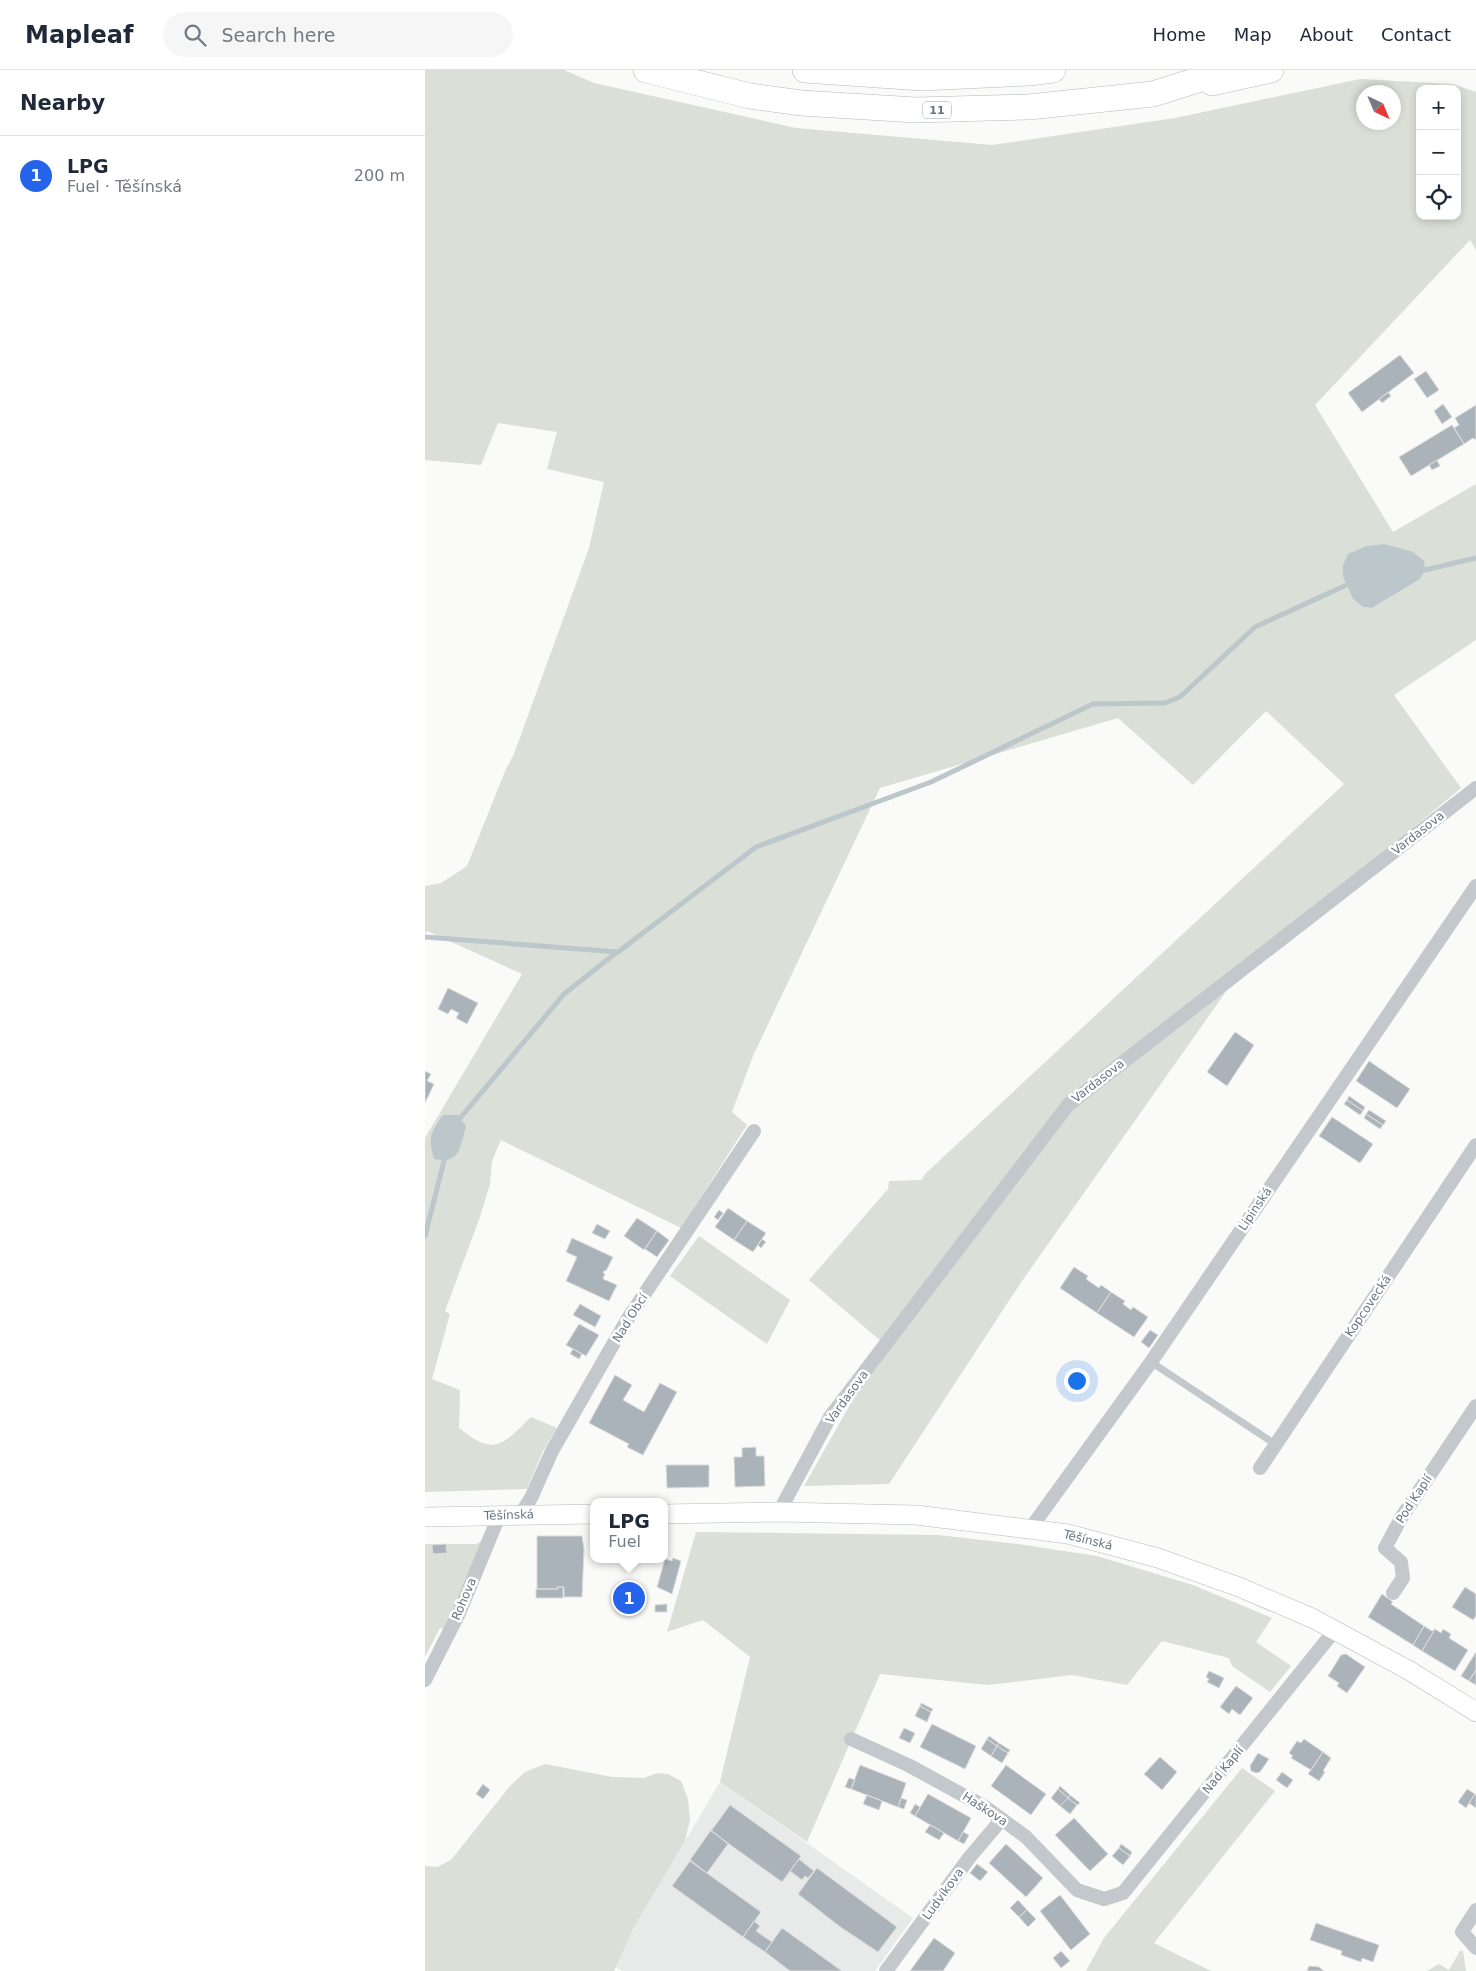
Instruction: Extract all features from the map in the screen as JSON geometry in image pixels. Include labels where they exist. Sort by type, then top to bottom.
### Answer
[{"type":"highway","name":"11","points":[[646,70],[750,96],[801,102],[916,110],[1029,107],[1153,94],[1229,70]]},
{"type":"highway","points":[[805,70],[922,78],[1029,73],[1053,70]]},
{"type":"highway","points":[[1153,94],[1271,70]]},
{"type":"main road","name":"Těšínská","points":[[668,1514],[779,1512],[916,1516],[1068,1534],[1158,1558],[1239,1587],[1312,1618],[1410,1671],[1476,1712]]},
{"type":"main road","name":"Těšínská","points":[[425,1517],[590,1514]]},
{"type":"street","name":"Vardasova","points":[[779,1512],[831,1417],[1068,1105],[1476,788]]},
{"type":"street","name":"Lipinská","points":[[1031,1529],[1151,1362],[1476,886]]},
{"type":"street","name":"Nad Obcí","points":[[520,1514],[531,1498],[552,1452],[627,1320],[754,1131]]},
{"type":"street","name":"Kopcovecká","points":[[1260,1468],[1476,1145]]},
{"type":"street","name":"Pod Kaplí","points":[[1393,1593],[1403,1578],[1401,1562],[1385,1548],[1401,1518],[1476,1406]]},
{"type":"street","name":"Rohova","points":[[425,1680],[466,1596],[499,1516]]},
{"type":"street","name":"Nad Kaplí","points":[[1104,1898],[1123,1893],[1335,1630]]},
{"type":"street","name":"Haškova","points":[[851,1739],[909,1765],[985,1807],[1026,1837],[1077,1890],[1104,1898]]},
{"type":"street","name":"Ludvíkova","points":[[887,1971],[969,1858],[1002,1819]]},
{"type":"street","points":[[1476,1910],[1462,1932],[1476,1948]]},
{"type":"lane","points":[[1151,1362],[1275,1444]]},
{"type":"shaded area","points":[[425,70],[564,70],[594,83],[796,128],[992,145],[1175,118],[1360,79],[1453,84],[1456,85],[1416,85],[1416,220],[1461,220],[1461,87],[1476,92],[1476,250],[1470,240],[1315,405],[1393,532],[1476,484],[1476,640],[1394,695],[1461,788],[1239,973],[1022,1281],[889,1484],[804,1486],[869,1371],[888,1347],[809,1280],[888,1189],[889,1181],[922,1180],[925,1174],[1344,784],[1266,711],[1193,785],[1118,718],[880,788],[753,1056],[732,1112],[747,1125],[681,1228],[501,1140],[492,1161],[490,1184],[480,1217],[445,1311],[450,1314],[432,1379],[460,1390],[459,1428],[481,1442],[490,1445],[498,1444],[513,1435],[531,1417],[557,1428],[543,1451],[527,1489],[425,1492],[425,1138],[522,974],[427,931],[425,934],[425,886],[441,883],[467,866],[506,769],[514,754],[589,548],[604,482],[547,469],[557,432],[498,423],[481,465],[425,460]],"holes":[[[1385,544],[1392,546],[1420,579],[1372,608],[1363,607],[1353,599],[1343,577]]]},
{"type":"shaded area","points":[[1385,544],[1413,552],[1424,561],[1425,570],[1420,579],[1372,608],[1363,607],[1353,599],[1343,577],[1343,565],[1348,554],[1367,546]]},
{"type":"shaded area","points":[[443,1115],[458,1115],[466,1126],[457,1153],[454,1157],[443,1160],[434,1159],[431,1136]]},
{"type":"shaded area","points":[[699,1236],[790,1300],[767,1344],[670,1276]]},
{"type":"shaded area","points":[[696,1532],[938,1535],[1018,1544],[1097,1556],[1193,1585],[1272,1618],[1256,1642],[1291,1666],[1270,1692],[1232,1666],[1229,1658],[1162,1641],[1127,1685],[1072,1675],[988,1685],[880,1674],[807,1842],[720,1782],[750,1657],[703,1620],[667,1632]]},
{"type":"shaded area","points":[[482,1541],[456,1611],[445,1629],[440,1628],[425,1657],[425,1544],[476,1544]]},
{"type":"shaded area","points":[[545,1764],[612,1777],[644,1778],[657,1773],[668,1774],[681,1781],[688,1799],[690,1820],[685,1841],[633,1929],[614,1971],[425,1971],[425,1866],[437,1867],[451,1860],[510,1786],[525,1772]]},
{"type":"shaded area","points":[[1242,1768],[1275,1791],[1154,1943],[1211,1971],[1086,1971],[1104,1938]]},
{"type":"shaded area","points":[[720,1782],[913,1918],[875,1971],[622,1971],[615,1967],[633,1929]]},
{"type":"shaded area","points":[[1460,1951],[1463,1951],[1466,1971],[1427,1971],[1439,1964],[1449,1970]]},
{"type":"building","points":[[1400,355],[1414,373],[1362,412],[1348,393]]},
{"type":"building","points":[[1426,371],[1439,390],[1427,398],[1414,379]]},
{"type":"building","points":[[1388,392],[1391,396],[1382,403],[1379,399]]},
{"type":"building","points":[[1443,404],[1452,417],[1442,424],[1434,411]]},
{"type":"building","points":[[1476,405],[1476,440],[1473,438],[1464,444],[1454,428],[1459,425],[1455,418]]},
{"type":"building","points":[[1452,425],[1464,444],[1411,476],[1399,457]]},
{"type":"building","points":[[1437,460],[1440,466],[1432,470],[1429,465]]},
{"type":"building","points":[[448,988],[478,1003],[467,1024],[456,1018],[459,1013],[451,1009],[448,1014],[438,1009]]},
{"type":"building","points":[[1235,1032],[1254,1045],[1227,1086],[1207,1072]]},
{"type":"building","points":[[1369,1061],[1410,1089],[1397,1108],[1356,1081]]},
{"type":"building","points":[[425,1071],[431,1074],[427,1081],[434,1084],[425,1103]]},
{"type":"building","points":[[1349,1096],[1365,1107],[1363,1111],[1347,1100]]},
{"type":"building","points":[[1347,1100],[1363,1111],[1360,1115],[1344,1104]]},
{"type":"building","points":[[1369,1110],[1386,1121],[1383,1125],[1366,1114]]},
{"type":"building","points":[[1366,1114],[1383,1125],[1380,1129],[1364,1118]]},
{"type":"building","points":[[1332,1117],[1373,1144],[1360,1163],[1319,1136]]},
{"type":"building","points":[[728,1208],[747,1221],[734,1240],[715,1227]]},
{"type":"building","points":[[719,1210],[723,1213],[718,1220],[714,1217]]},
{"type":"building","points":[[637,1218],[657,1231],[644,1250],[624,1236]]},
{"type":"building","points":[[747,1221],[766,1233],[753,1252],[734,1240]]},
{"type":"building","points":[[597,1224],[610,1231],[605,1239],[592,1233]]},
{"type":"building","points":[[657,1231],[669,1240],[657,1257],[645,1249]]},
{"type":"building","points":[[572,1238],[613,1257],[603,1273],[605,1274],[603,1279],[617,1285],[609,1301],[566,1281],[577,1257],[566,1252]]},
{"type":"building","points":[[762,1239],[766,1242],[761,1248],[758,1245]]},
{"type":"building","points":[[1074,1267],[1088,1276],[1086,1279],[1099,1288],[1101,1285],[1111,1292],[1097,1313],[1060,1288]]},
{"type":"building","points":[[1111,1292],[1125,1301],[1123,1304],[1131,1310],[1133,1307],[1148,1317],[1134,1337],[1097,1313]]},
{"type":"building","points":[[580,1304],[601,1316],[595,1327],[573,1315]]},
{"type":"building","points":[[579,1324],[599,1335],[586,1356],[566,1345]]},
{"type":"building","points":[[1150,1330],[1158,1335],[1149,1348],[1141,1342]]},
{"type":"building","points":[[573,1349],[582,1354],[579,1359],[570,1354]]},
{"type":"building","points":[[615,1375],[632,1385],[623,1400],[644,1412],[660,1383],[677,1392],[643,1455],[627,1447],[629,1444],[589,1423]]},
{"type":"building","points":[[756,1447],[756,1456],[764,1456],[765,1486],[735,1487],[734,1457],[742,1457],[742,1448]]},
{"type":"building","points":[[666,1465],[709,1465],[709,1487],[667,1488]]},
{"type":"building","points":[[537,1536],[582,1536],[584,1549],[582,1597],[564,1597],[564,1587],[557,1587],[558,1589],[537,1589]]},
{"type":"building","points":[[446,1544],[447,1553],[433,1554],[432,1545]]},
{"type":"building","points":[[673,1558],[681,1561],[672,1594],[657,1587],[664,1563],[668,1563],[668,1560],[672,1561]]},
{"type":"building","points":[[557,1587],[563,1587],[563,1598],[536,1598],[536,1589],[558,1589]]},
{"type":"building","points":[[1465,1587],[1476,1594],[1476,1616],[1473,1620],[1452,1607]]},
{"type":"building","points":[[1382,1594],[1393,1602],[1391,1604],[1424,1626],[1413,1645],[1368,1617]]},
{"type":"building","points":[[667,1604],[667,1612],[655,1612],[655,1605]]},
{"type":"building","points":[[1424,1626],[1432,1631],[1435,1629],[1422,1651],[1413,1645]]},
{"type":"building","points":[[1435,1629],[1441,1633],[1443,1629],[1451,1634],[1449,1638],[1468,1650],[1455,1671],[1422,1651]]},
{"type":"building","points":[[1476,1652],[1476,1670],[1469,1681],[1461,1676]]},
{"type":"building","points":[[1346,1654],[1365,1667],[1347,1693],[1337,1686],[1339,1683],[1328,1676],[1341,1655]]},
{"type":"building","points":[[1476,1670],[1476,1685],[1469,1681]]},
{"type":"building","points":[[1209,1671],[1224,1678],[1219,1688],[1207,1682],[1209,1679],[1206,1677]]},
{"type":"building","points":[[1236,1686],[1253,1698],[1240,1715],[1232,1709],[1229,1714],[1220,1707]]},
{"type":"building","points":[[921,1703],[933,1709],[931,1712],[920,1706]]},
{"type":"building","points":[[920,1706],[931,1712],[927,1722],[915,1716]]},
{"type":"building","points":[[932,1724],[976,1746],[965,1769],[920,1747]]},
{"type":"building","points":[[904,1728],[915,1733],[910,1743],[899,1738]]},
{"type":"building","points":[[989,1736],[999,1743],[997,1746],[987,1739]]},
{"type":"building","points":[[987,1739],[997,1746],[991,1756],[981,1749]]},
{"type":"building","points":[[1304,1739],[1323,1752],[1311,1770],[1291,1758],[1293,1756],[1289,1753],[1297,1741],[1301,1743]]},
{"type":"building","points":[[999,1743],[1010,1750],[1008,1753],[997,1746]]},
{"type":"building","points":[[997,1746],[1008,1753],[1002,1763],[991,1756]]},
{"type":"building","points":[[1323,1752],[1331,1758],[1319,1781],[1308,1774]]},
{"type":"building","points":[[1258,1753],[1269,1759],[1260,1772],[1256,1773],[1251,1771],[1250,1766]]},
{"type":"building","points":[[1160,1757],[1177,1772],[1162,1790],[1144,1774]]},
{"type":"building","points":[[860,1765],[906,1783],[898,1807],[851,1789]]},
{"type":"building","points":[[1006,1765],[1046,1794],[1031,1815],[991,1786]]},
{"type":"building","points":[[1282,1772],[1293,1780],[1287,1788],[1276,1780]]},
{"type":"building","points":[[849,1778],[855,1780],[851,1789],[845,1787]]},
{"type":"building","points":[[483,1784],[490,1790],[483,1799],[476,1794]]},
{"type":"building","points":[[1060,1786],[1070,1795],[1068,1798],[1058,1789]]},
{"type":"building","points":[[1058,1789],[1068,1798],[1060,1806],[1051,1798]]},
{"type":"building","points":[[1467,1789],[1475,1794],[1466,1808],[1458,1802]]},
{"type":"building","points":[[928,1794],[971,1818],[958,1841],[915,1816]]},
{"type":"building","points":[[867,1795],[882,1801],[879,1810],[863,1804]]},
{"type":"building","points":[[1070,1795],[1080,1803],[1077,1805],[1068,1798]]},
{"type":"building","points":[[1476,1795],[1476,1808],[1469,1803]]},
{"type":"building","points":[[901,1798],[907,1800],[904,1809],[898,1807]]},
{"type":"building","points":[[1068,1798],[1077,1805],[1070,1814],[1060,1806]]},
{"type":"building","points":[[915,1804],[920,1807],[915,1816],[910,1813]]},
{"type":"building","points":[[730,1805],[801,1856],[782,1882],[711,1831]]},
{"type":"building","points":[[1074,1818],[1108,1854],[1090,1871],[1055,1835]]},
{"type":"building","points":[[930,1825],[944,1833],[939,1840],[925,1832]]},
{"type":"building","points":[[711,1830],[728,1844],[707,1873],[690,1860]]},
{"type":"building","points":[[963,1832],[969,1835],[964,1844],[958,1841]]},
{"type":"building","points":[[1006,1844],[1043,1878],[1026,1897],[989,1863]]},
{"type":"building","points":[[1121,1844],[1132,1852],[1130,1856],[1119,1848]]},
{"type":"building","points":[[1119,1848],[1130,1856],[1123,1865],[1112,1856]]},
{"type":"building","points":[[799,1859],[814,1871],[808,1878],[805,1876],[802,1880],[790,1871]]},
{"type":"building","points":[[690,1861],[761,1912],[743,1937],[672,1886]]},
{"type":"building","points":[[977,1864],[988,1872],[980,1881],[970,1873]]},
{"type":"building","points":[[817,1868],[897,1927],[878,1952],[839,1926],[798,1894]]},
{"type":"building","points":[[1060,1895],[1090,1934],[1071,1950],[1040,1911]]},
{"type":"building","points":[[1018,1900],[1027,1910],[1019,1917],[1010,1908]]},
{"type":"building","points":[[1027,1910],[1036,1919],[1028,1927],[1019,1917]]},
{"type":"building","points":[[754,1921],[760,1926],[756,1931],[772,1942],[765,1952],[743,1937]]},
{"type":"building","points":[[1316,1923],[1379,1945],[1373,1962],[1362,1958],[1361,1962],[1341,1955],[1342,1951],[1310,1940]]},
{"type":"building","points":[[782,1928],[842,1971],[790,1971],[765,1952]]},
{"type":"building","points":[[934,1938],[955,1953],[943,1971],[910,1971]]},
{"type":"building","points":[[1061,1951],[1070,1961],[1061,1968],[1053,1958]]},
{"type":"building","points":[[1309,1966],[1319,1967],[1324,1971],[1307,1971]]},
{"type":"waterway","points":[[1419,569],[1425,570],[1476,558]]},
{"type":"waterway","points":[[425,937],[618,952],[756,847],[931,782],[1093,704],[1165,703],[1180,697],[1255,627],[1351,583]]},
{"type":"waterway","points":[[456,1123],[564,994],[617,952]]},
{"type":"waterway","points":[[425,1236],[445,1157]]},
{"type":"place","name":"LPG","points":[[629,1598]]}]
